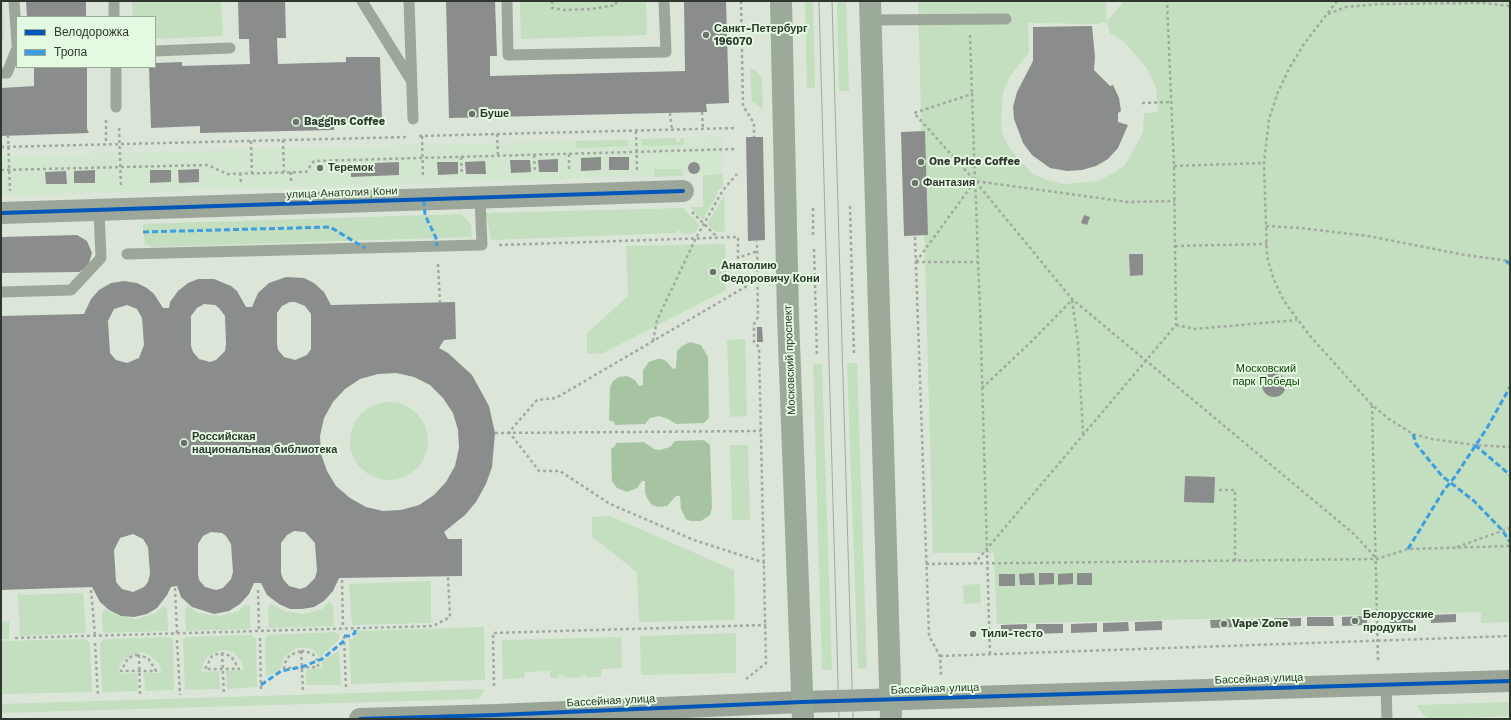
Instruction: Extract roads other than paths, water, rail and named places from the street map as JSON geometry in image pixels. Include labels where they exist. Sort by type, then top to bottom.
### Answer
[{"type":"main road","name":"Московский проспект","points":[[781,1],[789,324],[803,710]]},
{"type":"main road","points":[[870,11],[891,709]]},
{"type":"street","name":"улица Анатолия Кони","points":[[6,212],[683,191]]},
{"type":"street","name":"Бассейная улица","points":[[360,719],[891,709],[1386,685],[1510,681]]},
{"type":"lane","points":[[14,1],[16,30]]},
{"type":"lane","points":[[114,1],[114,16]]},
{"type":"lane","points":[[362,1],[412,81]]},
{"type":"lane","points":[[409,1],[413,119]]},
{"type":"lane","points":[[507,1],[508,55],[666,52],[664,1]]},
{"type":"lane","points":[[870,11],[970,20],[1006,20]]},
{"type":"lane","points":[[156,51],[230,48]]},
{"type":"lane","points":[[1,73],[7,73],[16,50]]},
{"type":"lane","points":[[116,68],[116,107]]},
{"type":"lane","points":[[127,254],[482,245],[480,198]]},
{"type":"lane","points":[[1,292],[71,290],[101,258],[99,210]]},
{"type":"lane","points":[[1386,685],[1387,719]]},
{"type":"tram line","points":[[819,1],[839,719]]},
{"type":"tram line","points":[[832,1],[853,719]]},
{"type":"place","name":"Санкт-Петербург 196070","points":[[706,35]]},
{"type":"place","name":"Буше","points":[[472,114]]},
{"type":"place","name":"Baggins Coffee","points":[[296,122]]},
{"type":"place","name":"One Price Coffee","points":[[921,162]]},
{"type":"place","name":"Теремок","points":[[320,168]]},
{"type":"place","name":"Фантазия","points":[[915,183]]},
{"type":"place","name":"Анатолию Федоровичу Кони","points":[[713,272]]},
{"type":"place","name":"Российская национальная библиотека","points":[[184,443]]},
{"type":"place","name":"Белорусские продукты","points":[[1355,621]]},
{"type":"place","name":"Vape Zone","points":[[1224,624]]},
{"type":"place","name":"Тили-тесто","points":[[973,634]]},
{"type":"park label","name":"Московский парк Победы","points":[[1266,375]]}]
